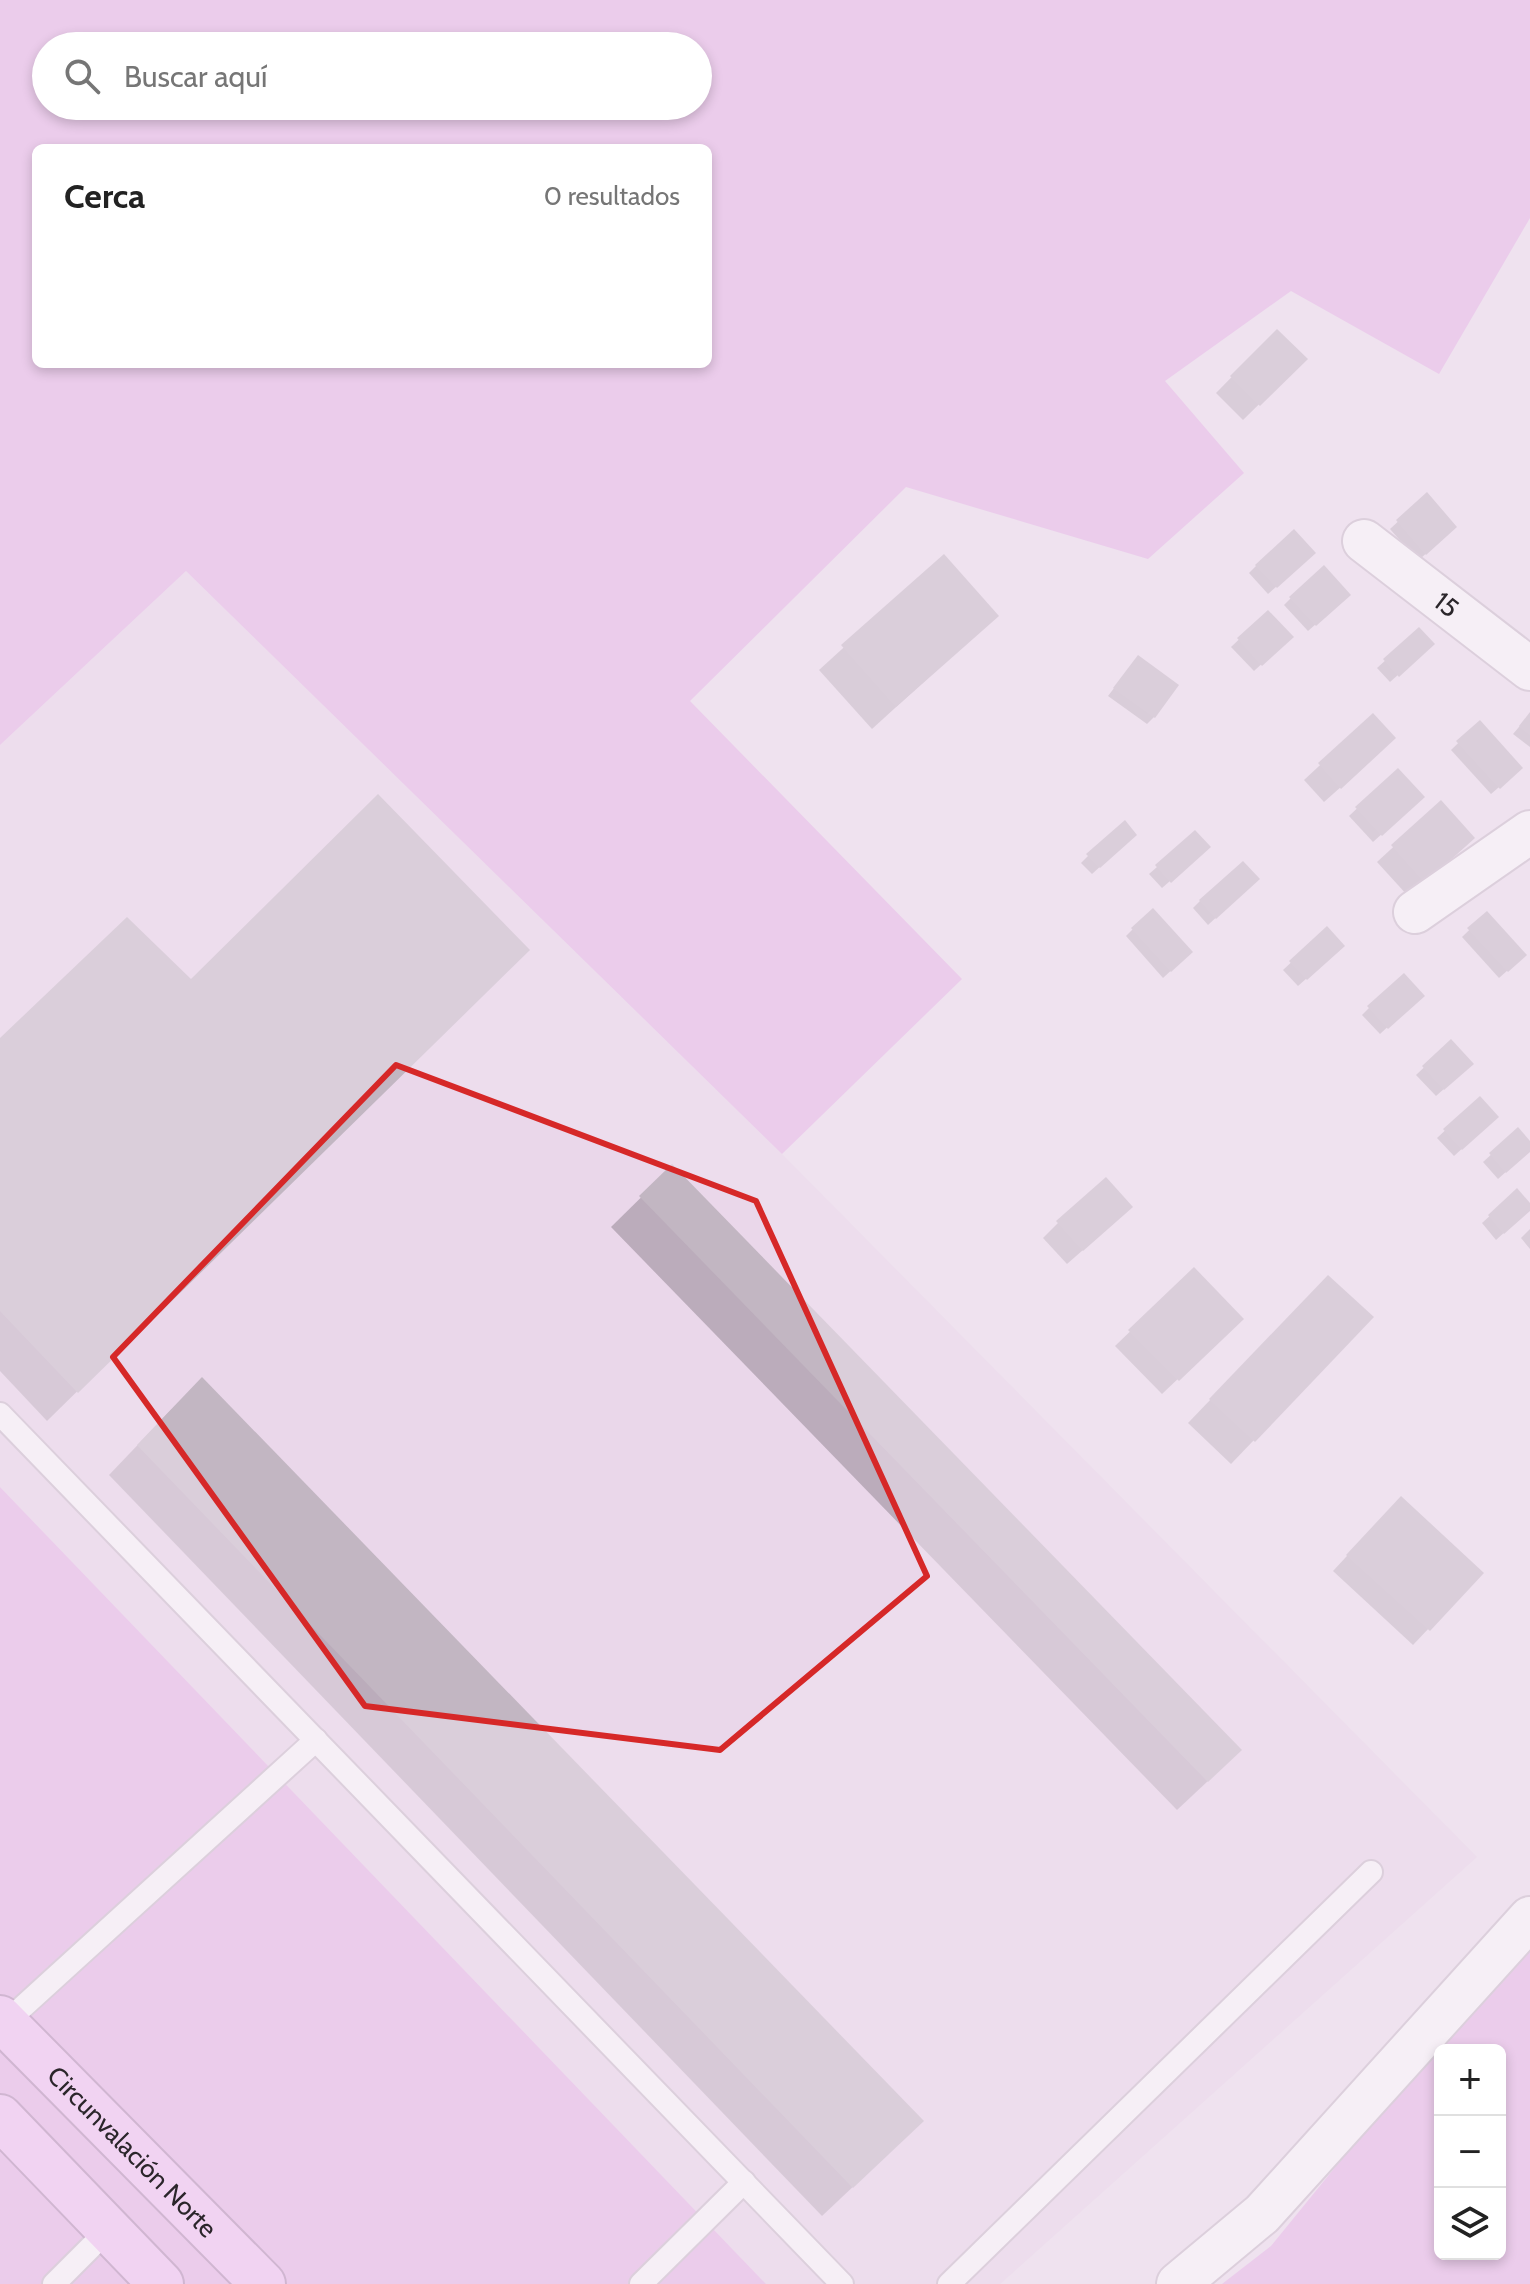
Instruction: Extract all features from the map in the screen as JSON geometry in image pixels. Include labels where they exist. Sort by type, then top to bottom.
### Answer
[{"type":"highway","name":"Circunvalación Norte","points":[[2,2023],[263,2284]]},
{"type":"highway","points":[[0,2117],[161,2284]]},
{"type":"street","name":"15","points":[[1364,541],[1530,669]]},
{"type":"street","points":[[1415,912],[1530,832]]},
{"type":"street","points":[[1178,2284],[1262,2214],[1528,1920]]},
{"type":"lane","points":[[0,1414],[842,2284]]},
{"type":"lane","points":[[2,2023],[316,1740]]},
{"type":"lane","points":[[949,2284],[1371,1872]]},
{"type":"lane","points":[[641,2284],[744,2182]]},
{"type":"lane","points":[[54,2284],[109,2229]]},
{"type":"highlighted area","points":[[396,1065],[756,1201],[927,1576],[720,1750],[365,1706],[113,1357]]},
{"type":"shaded area","points":[[0,0],[1530,0],[1530,218],[1439,374],[1291,291],[1165,381],[1244,473],[1148,559],[906,487],[690,701],[962,979],[782,1154],[186,571],[0,745]]},
{"type":"shaded area","points":[[186,571],[782,1154],[1477,1857],[1000,2284],[766,2284],[0,1487],[0,745]]},
{"type":"shaded area","points":[[0,1487],[766,2284],[0,2284]]},
{"type":"shaded area","points":[[1530,1928],[1530,2284],[1222,2284],[1271,2246],[1434,2046],[1434,2260],[1506,2260],[1506,2044],[1436,2044]]},
{"type":"building","points":[[1277,329],[1308,359],[1260,406],[1230,376]]},
{"type":"building","points":[[1427,492],[1457,527],[1426,555],[1396,520]]},
{"type":"building","points":[[1294,529],[1316,553],[1277,588],[1255,565]]},
{"type":"building","points":[[944,554],[999,616],[896,707],[841,645]]},
{"type":"building","points":[[1324,565],[1351,595],[1316,626],[1289,597]]},
{"type":"building","points":[[1268,610],[1294,637],[1262,666],[1237,638]]},
{"type":"building","points":[[1419,627],[1435,644],[1399,677],[1383,659]]},
{"type":"building","points":[[1138,655],[1179,685],[1155,718],[1113,688]]},
{"type":"building","points":[[1530,712],[1530,735],[1519,726]]},
{"type":"building","points":[[1373,713],[1396,738],[1341,789],[1318,763]]},
{"type":"building","points":[[1480,720],[1523,768],[1500,789],[1456,741]]},
{"type":"building","points":[[1398,768],[1425,797],[1382,836],[1355,807]]},
{"type":"building","points":[[378,794],[530,950],[78,1393],[0,1311],[0,1038],[127,917],[191,979]]},
{"type":"building","points":[[1441,800],[1475,838],[1425,883],[1391,845]]},
{"type":"building","points":[[1125,820],[1137,835],[1100,868],[1086,854]]},
{"type":"building","points":[[1195,830],[1211,847],[1171,883],[1155,865]]},
{"type":"building","points":[[1243,861],[1260,879],[1216,919],[1199,900]]},
{"type":"building","points":[[1153,908],[1193,952],[1171,972],[1131,928]]},
{"type":"building","points":[[1487,911],[1527,955],[1508,972],[1467,928]]},
{"type":"building","points":[[1327,926],[1345,946],[1307,980],[1289,961]]},
{"type":"building","points":[[1404,973],[1425,996],[1388,1029],[1367,1006]]},
{"type":"building","points":[[1451,1039],[1474,1064],[1444,1090],[1422,1066]]},
{"type":"building","points":[[1480,1096],[1499,1117],[1462,1150],[1443,1129]]},
{"type":"building","points":[[1518,1127],[1530,1141],[1530,1152],[1506,1173],[1489,1153]]},
{"type":"building","points":[[672,1164],[1242,1750],[1208,1782],[639,1196]]},
{"type":"building","points":[[1106,1177],[1133,1207],[1083,1251],[1056,1221]]},
{"type":"building","points":[[1517,1188],[1530,1203],[1530,1211],[1504,1234],[1488,1215]]},
{"type":"building","points":[[1194,1267],[1244,1319],[1179,1381],[1128,1330]]},
{"type":"building","points":[[1328,1275],[1374,1317],[1255,1442],[1209,1399]]},
{"type":"building","points":[[202,1377],[924,2121],[853,2188],[137,1445]]},
{"type":"building","points":[[1401,1496],[1484,1573],[1430,1631],[1346,1555]]}]
